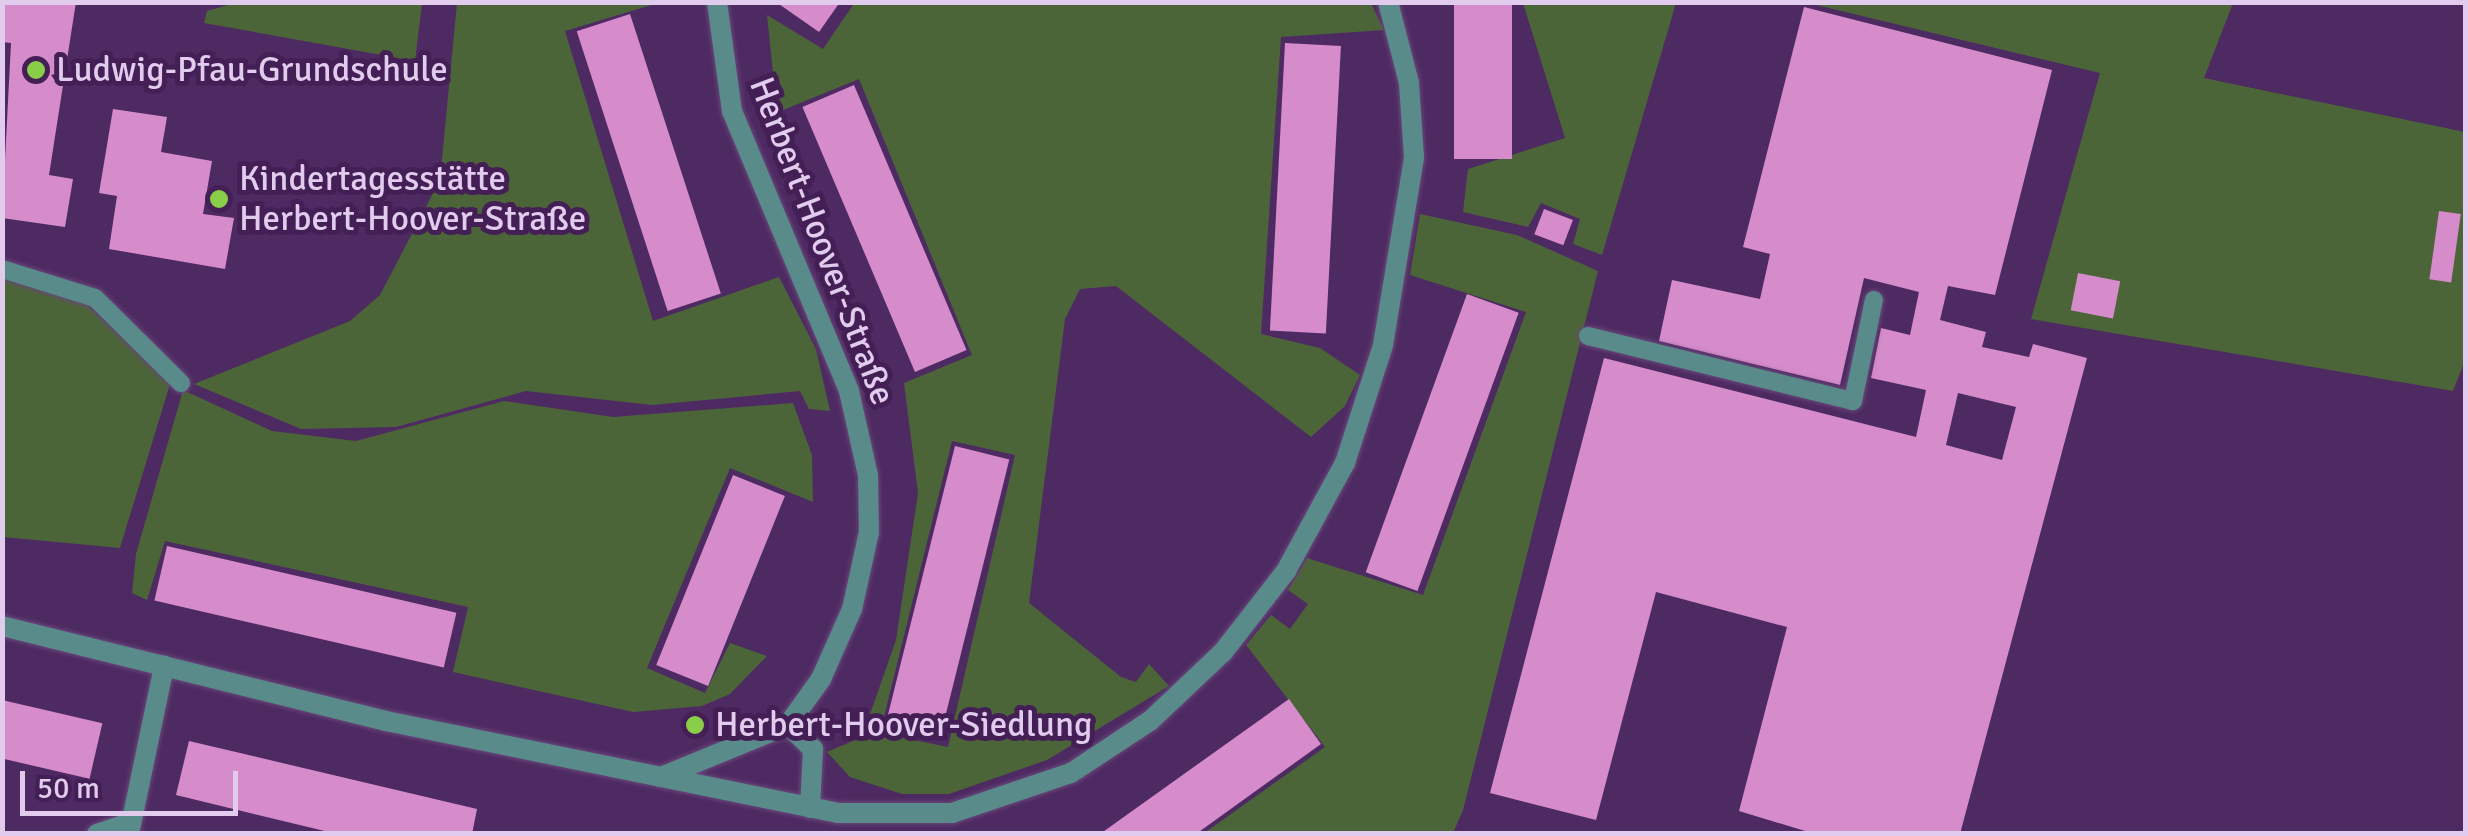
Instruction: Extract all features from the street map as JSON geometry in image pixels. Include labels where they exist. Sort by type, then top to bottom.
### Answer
[{"type":"street","name":"Herbert-Hoover-Straße","points":[[717,2],[732,112],[849,391],[868,475],[869,532],[852,608],[821,679],[788,725]]},
{"type":"street","points":[[2,626],[164,666],[810,808],[936,816],[1072,773],[1187,688],[1286,571],[1368,405],[1400,253],[1413,121],[1388,2]]},
{"type":"street","points":[[97,834],[129,828],[164,666]]},
{"type":"street","points":[[659,777],[788,725],[812,749],[810,808]]},
{"type":"lane","points":[[2,269],[94,298],[181,382]]},
{"type":"lane","points":[[1588,336],[1853,401],[1874,300]]},
{"type":"green space","points":[[855,2],[1371,3],[1384,30],[1281,37],[1261,334],[1320,348],[1360,375],[1345,406],[1311,437],[1116,286],[1080,289],[1065,319],[1029,603],[1121,677],[1136,682],[1149,664],[1169,686],[1047,760],[949,794],[902,794],[850,777],[827,752],[862,737],[896,640],[918,493],[904,383],[972,355],[859,79],[783,110],[774,82],[767,15],[823,49]],"holes":[[[952,441],[1015,455],[948,747],[880,733]]]},
{"type":"green space","points":[[235,3],[422,3],[415,61],[204,23],[207,11]]},
{"type":"green space","points":[[457,3],[658,3],[565,31],[653,321],[779,277],[816,349],[830,411],[809,409],[800,391],[652,405],[526,391],[396,427],[301,429],[194,384],[350,321],[380,295],[440,180]]},
{"type":"green space","points":[[1523,3],[1676,3],[1602,255],[1573,244],[1580,219],[1541,203],[1528,227],[1463,212],[1468,169],[1565,138]]},
{"type":"green space","points":[[1808,3],[2233,3],[2204,78],[2465,132],[2466,358],[2453,391],[2031,319],[2100,73]]},
{"type":"green space","points":[[1420,214],[1517,235],[1598,271],[1463,810],[1453,833],[1203,834],[1325,747],[1246,645],[1271,615],[1290,629],[1308,604],[1288,590],[1307,558],[1423,595],[1526,312],[1410,275]]},
{"type":"green space","points":[[2,276],[81,299],[170,384],[120,548],[3,537]]},
{"type":"green space","points":[[183,390],[272,431],[356,441],[504,401],[613,417],[793,403],[812,455],[813,502],[730,468],[647,668],[705,693],[730,643],[767,656],[730,694],[702,706],[633,712],[453,672],[468,607],[165,541],[147,600],[132,593],[136,554]]},
{"type":"building","points":[[2,2],[76,2],[49,175],[73,179],[65,227],[2,218],[11,43],[2,42]]},
{"type":"building","points":[[776,2],[840,2],[819,32]]},
{"type":"building","points":[[1454,2],[1512,2],[1512,159],[1454,159]]},
{"type":"building","points":[[1804,7],[2052,70],[1995,295],[1948,286],[1940,320],[1986,332],[1982,347],[2029,357],[2033,344],[2087,358],[1960,834],[1815,834],[1739,811],[1787,627],[1656,592],[1596,820],[1490,793],[1604,358],[1916,437],[1926,390],[1871,378],[1881,328],[1910,335],[1919,292],[1864,278],[1840,385],[1659,341],[1672,280],[1760,299],[1770,254],[1743,247]],"holes":[[[1958,393],[2016,407],[2002,460],[1946,445]]]},
{"type":"building","points":[[630,14],[721,294],[668,311],[577,31]]},
{"type":"building","points":[[1285,43],[1341,46],[1326,334],[1270,331]]},
{"type":"building","points":[[854,85],[967,350],[915,372],[802,107]]},
{"type":"building","points":[[113,109],[167,117],[161,152],[212,161],[203,214],[234,218],[225,269],[109,249],[117,196],[99,193]]},
{"type":"building","points":[[1544,209],[1573,220],[1563,245],[1534,234]]},
{"type":"building","points":[[2439,211],[2461,214],[2451,282],[2429,279]]},
{"type":"building","points":[[2078,273],[2120,281],[2113,319],[2071,310]]},
{"type":"building","points":[[1467,294],[1519,313],[1417,591],[1366,572]]},
{"type":"building","points":[[955,446],[1009,460],[940,737],[886,724]]},
{"type":"building","points":[[733,475],[785,496],[708,686],[656,665]]},
{"type":"building","points":[[167,546],[456,613],[444,667],[154,601]]},
{"type":"building","points":[[1289,699],[1321,744],[1196,834],[1100,834]]},
{"type":"building","points":[[2,700],[102,723],[90,779],[2,758]]},
{"type":"building","points":[[189,741],[477,809],[472,834],[337,834],[176,795]]},
{"type":"place","name":"Ludwig-Pfau-Grundschule","points":[[36,70]]},
{"type":"place","name":"Kindertagesstätte Herbert-Hoover-Straße","points":[[219,199]]},
{"type":"place","name":"Herbert-Hoover-Siedlung","points":[[695,725]]}]
